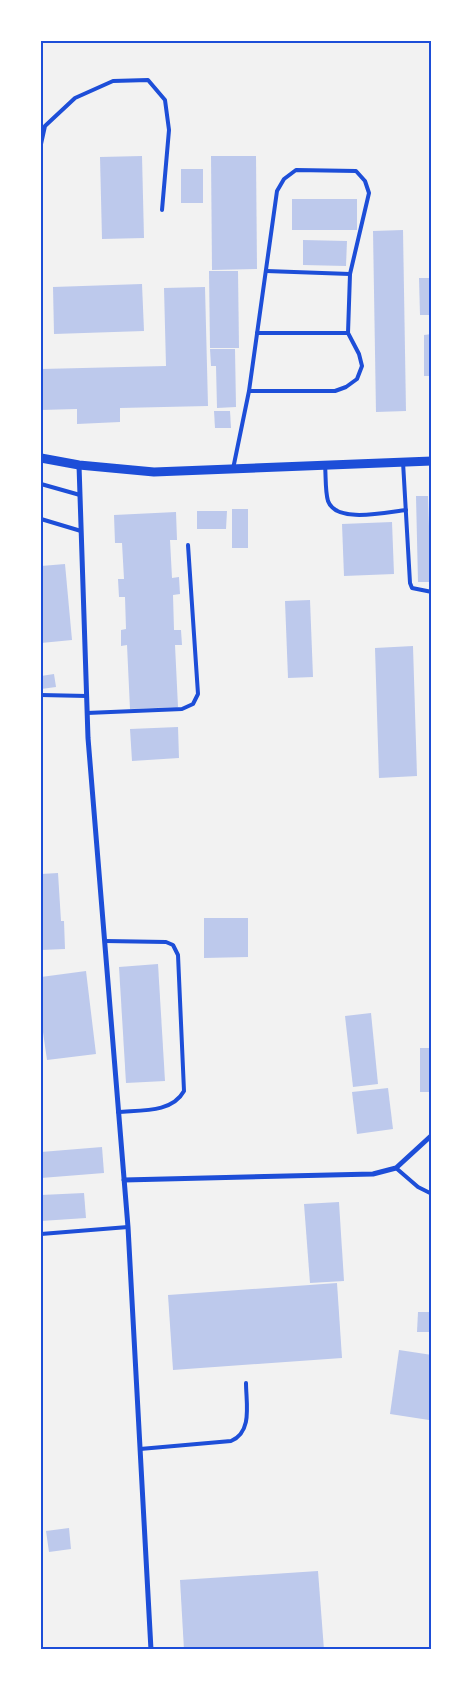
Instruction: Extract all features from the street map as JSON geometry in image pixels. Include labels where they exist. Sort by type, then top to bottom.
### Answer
[{"type":"street","points":[[41,458],[79,465],[154,472],[432,461]]},
{"type":"street","points":[[79,465],[87,713],[128,1227],[151,1650]]},
{"type":"street","points":[[124,1180],[373,1174],[396,1168],[432,1135]]},
{"type":"lane","points":[[41,144],[46,126],[75,98],[113,81],[148,80],[165,100],[169,130],[162,210]]},
{"type":"lane","points":[[233,469],[249,391],[277,191],[284,179],[296,170],[356,172],[365,181],[368,193],[350,274],[348,333],[359,354],[362,366],[357,379],[346,387],[335,391],[249,391]]},
{"type":"lane","points":[[266,271],[350,274]]},
{"type":"lane","points":[[257,333],[348,333]]},
{"type":"lane","points":[[403,462],[410,583],[412,588],[431,592],[432,598]]},
{"type":"lane","points":[[325,465],[328,502],[335,511],[346,516],[406,510]]},
{"type":"lane","points":[[41,484],[80,495]]},
{"type":"lane","points":[[41,519],[81,531]]},
{"type":"lane","points":[[87,713],[182,709],[193,704],[198,694],[188,545]]},
{"type":"lane","points":[[41,695],[87,696]]},
{"type":"lane","points":[[105,942],[166,942],[173,945],[178,955],[184,1091],[179,1100],[169,1106],[118,1112]]},
{"type":"lane","points":[[396,1168],[418,1187],[432,1194]]},
{"type":"lane","points":[[41,1234],[128,1227]]},
{"type":"lane","points":[[140,1449],[231,1441],[240,1437],[246,1427],[246,1383]]},
{"type":"building","points":[[142,156],[144,238],[102,239],[100,157]]},
{"type":"building","points":[[211,156],[256,156],[257,269],[212,270]]},
{"type":"building","points":[[181,169],[203,169],[203,203],[181,203]]},
{"type":"building","points":[[292,199],[357,199],[357,230],[292,230]]},
{"type":"building","points":[[403,230],[406,411],[376,412],[373,231]]},
{"type":"building","points":[[303,240],[347,241],[346,266],[303,265]]},
{"type":"building","points":[[209,271],[238,271],[239,348],[210,348]]},
{"type":"building","points":[[419,278],[432,278],[432,315],[420,315]]},
{"type":"building","points":[[142,284],[144,331],[54,334],[53,287]]},
{"type":"building","points":[[205,287],[208,406],[120,408],[120,422],[77,424],[77,409],[41,410],[41,369],[166,366],[164,288]]},
{"type":"building","points":[[432,334],[432,376],[424,376],[424,335]]},
{"type":"building","points":[[210,349],[235,349],[236,407],[217,408],[216,366],[211,366]]},
{"type":"building","points":[[214,411],[230,411],[231,428],[215,428]]},
{"type":"building","points":[[416,496],[428,496],[429,526],[432,526],[431,582],[418,582]]},
{"type":"building","points":[[232,509],[248,509],[248,548],[232,548]]},
{"type":"building","points":[[197,511],[227,511],[226,529],[197,529]]},
{"type":"building","points":[[176,512],[177,540],[170,540],[172,578],[179,577],[180,594],[173,595],[174,630],[181,630],[182,645],[175,645],[178,707],[130,709],[127,645],[121,646],[121,630],[126,629],[125,597],[119,597],[118,579],[124,579],[122,543],[115,543],[114,515]]},
{"type":"building","points":[[392,522],[394,574],[344,576],[342,524]]},
{"type":"building","points":[[65,564],[72,640],[41,643],[41,566]]},
{"type":"building","points":[[310,600],[313,677],[288,678],[285,601]]},
{"type":"building","points":[[413,646],[417,776],[379,778],[375,648]]},
{"type":"building","points":[[54,674],[56,687],[41,689],[41,676]]},
{"type":"building","points":[[178,727],[179,758],[132,761],[130,729]]},
{"type":"building","points":[[58,873],[61,921],[64,921],[65,949],[41,950],[41,874]]},
{"type":"building","points":[[204,918],[248,918],[248,957],[204,958]]},
{"type":"building","points":[[158,964],[165,1081],[126,1083],[119,967]]},
{"type":"building","points":[[86,971],[96,1054],[47,1060],[43,1032],[41,1032],[41,977]]},
{"type":"building","points":[[371,1013],[378,1084],[353,1087],[345,1016]]},
{"type":"building","points":[[420,1048],[432,1048],[432,1092],[420,1092]]},
{"type":"building","points":[[388,1088],[393,1129],[357,1134],[352,1092]]},
{"type":"building","points":[[102,1147],[104,1173],[41,1178],[41,1152]]},
{"type":"building","points":[[84,1193],[86,1218],[41,1221],[41,1195]]},
{"type":"building","points":[[339,1202],[344,1281],[310,1283],[304,1204]]},
{"type":"building","points":[[337,1283],[342,1358],[173,1370],[168,1295]]},
{"type":"building","points":[[418,1312],[432,1312],[432,1332],[417,1332]]},
{"type":"building","points":[[399,1350],[432,1355],[432,1401],[429,1420],[390,1414]]},
{"type":"building","points":[[69,1528],[71,1549],[49,1552],[46,1531]]},
{"type":"building","points":[[318,1571],[324,1650],[184,1650],[180,1580]]}]
